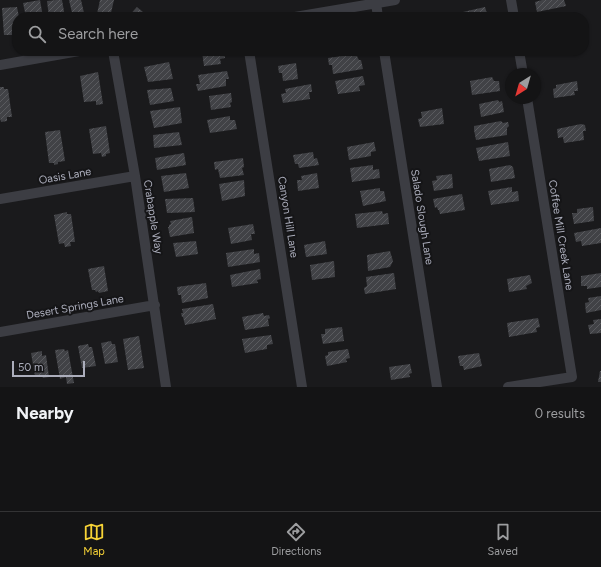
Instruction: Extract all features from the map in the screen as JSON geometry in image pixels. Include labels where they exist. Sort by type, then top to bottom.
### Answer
[{"type":"street","points":[[324,12],[395,0]]},
{"type":"street","points":[[511,0],[513,12]]},
{"type":"street","points":[[376,3],[377,12]]},
{"type":"street","points":[[0,65],[51,56]]},
{"type":"street","name":"Crabapple Way","points":[[114,56],[135,176],[166,387]]},
{"type":"street","name":"Canyon Hill Lane","points":[[250,56],[302,387]]},
{"type":"street","name":"Salado Slough Lane","points":[[385,56],[437,387]]},
{"type":"street","points":[[520,56],[522,68]]},
{"type":"street","name":"Coffee Mill Creek Lane","points":[[508,387],[572,376],[528,104]]},
{"type":"street","name":"Oasis Lane","points":[[0,199],[135,176]]},
{"type":"street","name":"Desert Springs Lane","points":[[0,332],[155,305]]},
{"type":"building","points":[[40,0],[42,12],[25,12],[23,3]]},
{"type":"building","points":[[62,0],[64,12],[48,12],[47,1]]},
{"type":"building","points":[[69,0],[81,0],[84,12],[72,12]]},
{"type":"building","points":[[100,0],[114,0],[111,12],[97,12]]},
{"type":"building","points":[[542,0],[564,0],[566,6],[537,12],[535,2]]},
{"type":"building","points":[[17,7],[18,12],[12,12],[12,35],[4,35],[2,8]]},
{"type":"building","points":[[137,7],[143,12],[132,12]]},
{"type":"building","points":[[485,7],[486,12],[463,12]]},
{"type":"building","points":[[203,56],[225,56],[225,58],[220,59],[221,64],[204,66]]},
{"type":"building","points":[[357,56],[359,60],[361,60],[363,69],[333,74],[332,65],[329,65],[328,58]]},
{"type":"building","points":[[169,62],[173,79],[148,82],[144,67]]},
{"type":"building","points":[[296,63],[298,79],[283,81],[282,73],[279,73],[278,66]]},
{"type":"building","points":[[227,71],[229,79],[226,79],[226,86],[198,91],[196,84],[200,84],[198,75]]},
{"type":"building","points":[[98,72],[103,104],[96,105],[96,101],[84,102],[80,76]]},
{"type":"building","points":[[363,76],[365,85],[359,86],[360,91],[338,94],[335,81]]},
{"type":"building","points":[[492,77],[494,81],[499,81],[500,91],[472,95],[470,81]]},
{"type":"building","points":[[577,81],[578,91],[574,91],[575,95],[554,98],[553,89],[556,88],[556,85]]},
{"type":"building","points":[[311,84],[312,92],[309,92],[310,99],[283,103],[281,94],[286,93],[285,89]]},
{"type":"building","points":[[0,87],[8,89],[12,117],[7,117],[7,121],[1,122],[0,118]]},
{"type":"building","points":[[171,88],[174,101],[150,105],[147,90]]},
{"type":"building","points":[[231,93],[231,107],[211,110],[209,96]]},
{"type":"building","points":[[498,100],[499,102],[502,101],[504,112],[481,117],[479,104]]},
{"type":"building","points":[[180,107],[182,123],[154,128],[150,111]]},
{"type":"building","points":[[442,108],[444,124],[420,127],[418,119],[422,118],[421,112]]},
{"type":"building","points":[[230,116],[230,120],[235,120],[237,129],[210,133],[207,120]]},
{"type":"building","points":[[501,121],[503,123],[508,122],[509,126],[507,128],[507,135],[476,140],[474,126]]},
{"type":"building","points":[[581,124],[585,125],[586,131],[583,131],[584,140],[564,143],[563,137],[558,138],[557,129]]},
{"type":"building","points":[[106,126],[110,153],[102,157],[101,153],[93,154],[89,129]]},
{"type":"building","points":[[60,130],[65,161],[58,162],[58,164],[54,165],[54,163],[49,163],[45,132]]},
{"type":"building","points":[[179,132],[182,145],[154,148],[153,135]]},
{"type":"building","points":[[374,142],[376,151],[371,152],[371,156],[349,160],[347,147]]},
{"type":"building","points":[[508,142],[510,156],[479,161],[476,148]]},
{"type":"building","points":[[313,152],[314,159],[317,158],[319,165],[299,168],[298,164],[295,164],[293,155]]},
{"type":"building","points":[[184,153],[186,165],[157,170],[155,158]]},
{"type":"building","points":[[243,158],[244,167],[242,168],[244,175],[220,178],[218,169],[215,170],[214,162]]},
{"type":"building","points":[[373,165],[373,170],[379,169],[380,178],[352,182],[350,168]]},
{"type":"building","points":[[510,165],[513,167],[515,178],[491,182],[489,169]]},
{"type":"building","points":[[186,173],[189,188],[164,192],[161,176]]},
{"type":"building","points":[[317,173],[319,188],[298,191],[297,180],[302,180],[301,176]]},
{"type":"building","points":[[452,174],[453,188],[434,191],[432,181],[437,180],[436,176]]},
{"type":"building","points":[[244,180],[245,196],[222,201],[219,184]]},
{"type":"building","points":[[512,187],[512,192],[518,191],[519,201],[491,205],[488,191]]},
{"type":"building","points":[[380,188],[380,191],[384,191],[386,201],[363,206],[360,191]]},
{"type":"building","points":[[462,194],[465,210],[440,214],[437,207],[435,208],[433,199]]},
{"type":"building","points":[[193,198],[195,212],[167,213],[165,199]]},
{"type":"building","points":[[593,207],[594,221],[574,224],[572,213],[577,213],[577,209]]},
{"type":"building","points":[[382,211],[383,214],[388,213],[389,224],[357,228],[355,214]]},
{"type":"building","points":[[67,212],[67,214],[71,214],[75,242],[70,242],[71,246],[65,247],[64,243],[59,244],[54,215]]},
{"type":"building","points":[[192,217],[194,233],[170,237],[168,227],[171,224],[170,221]]},
{"type":"building","points":[[253,224],[255,234],[251,234],[252,240],[231,244],[228,228]]},
{"type":"building","points":[[601,228],[601,243],[582,246],[581,241],[576,242],[574,233]]},
{"type":"building","points":[[196,241],[198,254],[176,257],[173,243]]},
{"type":"building","points":[[325,241],[327,254],[306,257],[304,245]]},
{"type":"building","points":[[254,249],[254,254],[259,253],[260,262],[228,267],[226,253]]},
{"type":"building","points":[[390,251],[393,261],[390,267],[368,271],[367,255]]},
{"type":"building","points":[[334,261],[335,277],[312,280],[310,265]]},
{"type":"building","points":[[104,266],[108,291],[99,293],[98,291],[96,292],[95,290],[92,290],[88,269]]},
{"type":"building","points":[[260,269],[261,279],[257,280],[258,283],[232,287],[230,275]]},
{"type":"building","points":[[394,273],[396,289],[365,294],[364,288],[367,286],[366,277]]},
{"type":"building","points":[[601,273],[601,287],[587,289],[587,286],[581,286],[581,276]]},
{"type":"building","points":[[530,275],[532,283],[526,286],[527,289],[509,292],[507,279]]},
{"type":"building","points":[[206,283],[208,298],[182,303],[181,295],[178,295],[177,287]]},
{"type":"building","points":[[601,296],[601,310],[586,313],[585,303],[589,302],[588,298]]},
{"type":"building","points":[[213,304],[216,319],[185,325],[181,313],[183,313],[182,309]]},
{"type":"building","points":[[263,313],[264,316],[269,315],[269,326],[245,330],[242,317]]},
{"type":"building","points":[[538,318],[540,327],[536,328],[537,332],[509,337],[507,323]]},
{"type":"building","points":[[601,319],[601,333],[590,334],[588,325],[594,324],[593,320]]},
{"type":"building","points":[[342,327],[344,341],[323,344],[321,334],[325,334],[325,329]]},
{"type":"building","points":[[271,335],[273,344],[267,345],[267,349],[245,353],[242,339]]},
{"type":"building","points":[[139,336],[144,368],[128,370],[123,339]]},
{"type":"building","points":[[111,341],[112,344],[115,344],[118,362],[105,364],[101,343]]},
{"type":"building","points":[[88,344],[89,347],[92,347],[96,366],[82,368],[78,346]]},
{"type":"building","points":[[64,349],[65,351],[68,350],[74,383],[67,384],[66,377],[60,379],[55,350]]},
{"type":"building","points":[[348,349],[350,358],[346,359],[347,362],[327,366],[325,356],[328,355],[328,352]]},
{"type":"building","points":[[42,351],[42,356],[46,355],[49,377],[43,378],[42,375],[35,376],[31,353]]},
{"type":"building","points":[[479,353],[482,366],[464,370],[463,366],[460,366],[458,356]]},
{"type":"building","points":[[410,364],[412,373],[409,374],[410,377],[391,380],[389,367]]},
{"type":"building","points":[[600,371],[601,382],[598,382]]}]
